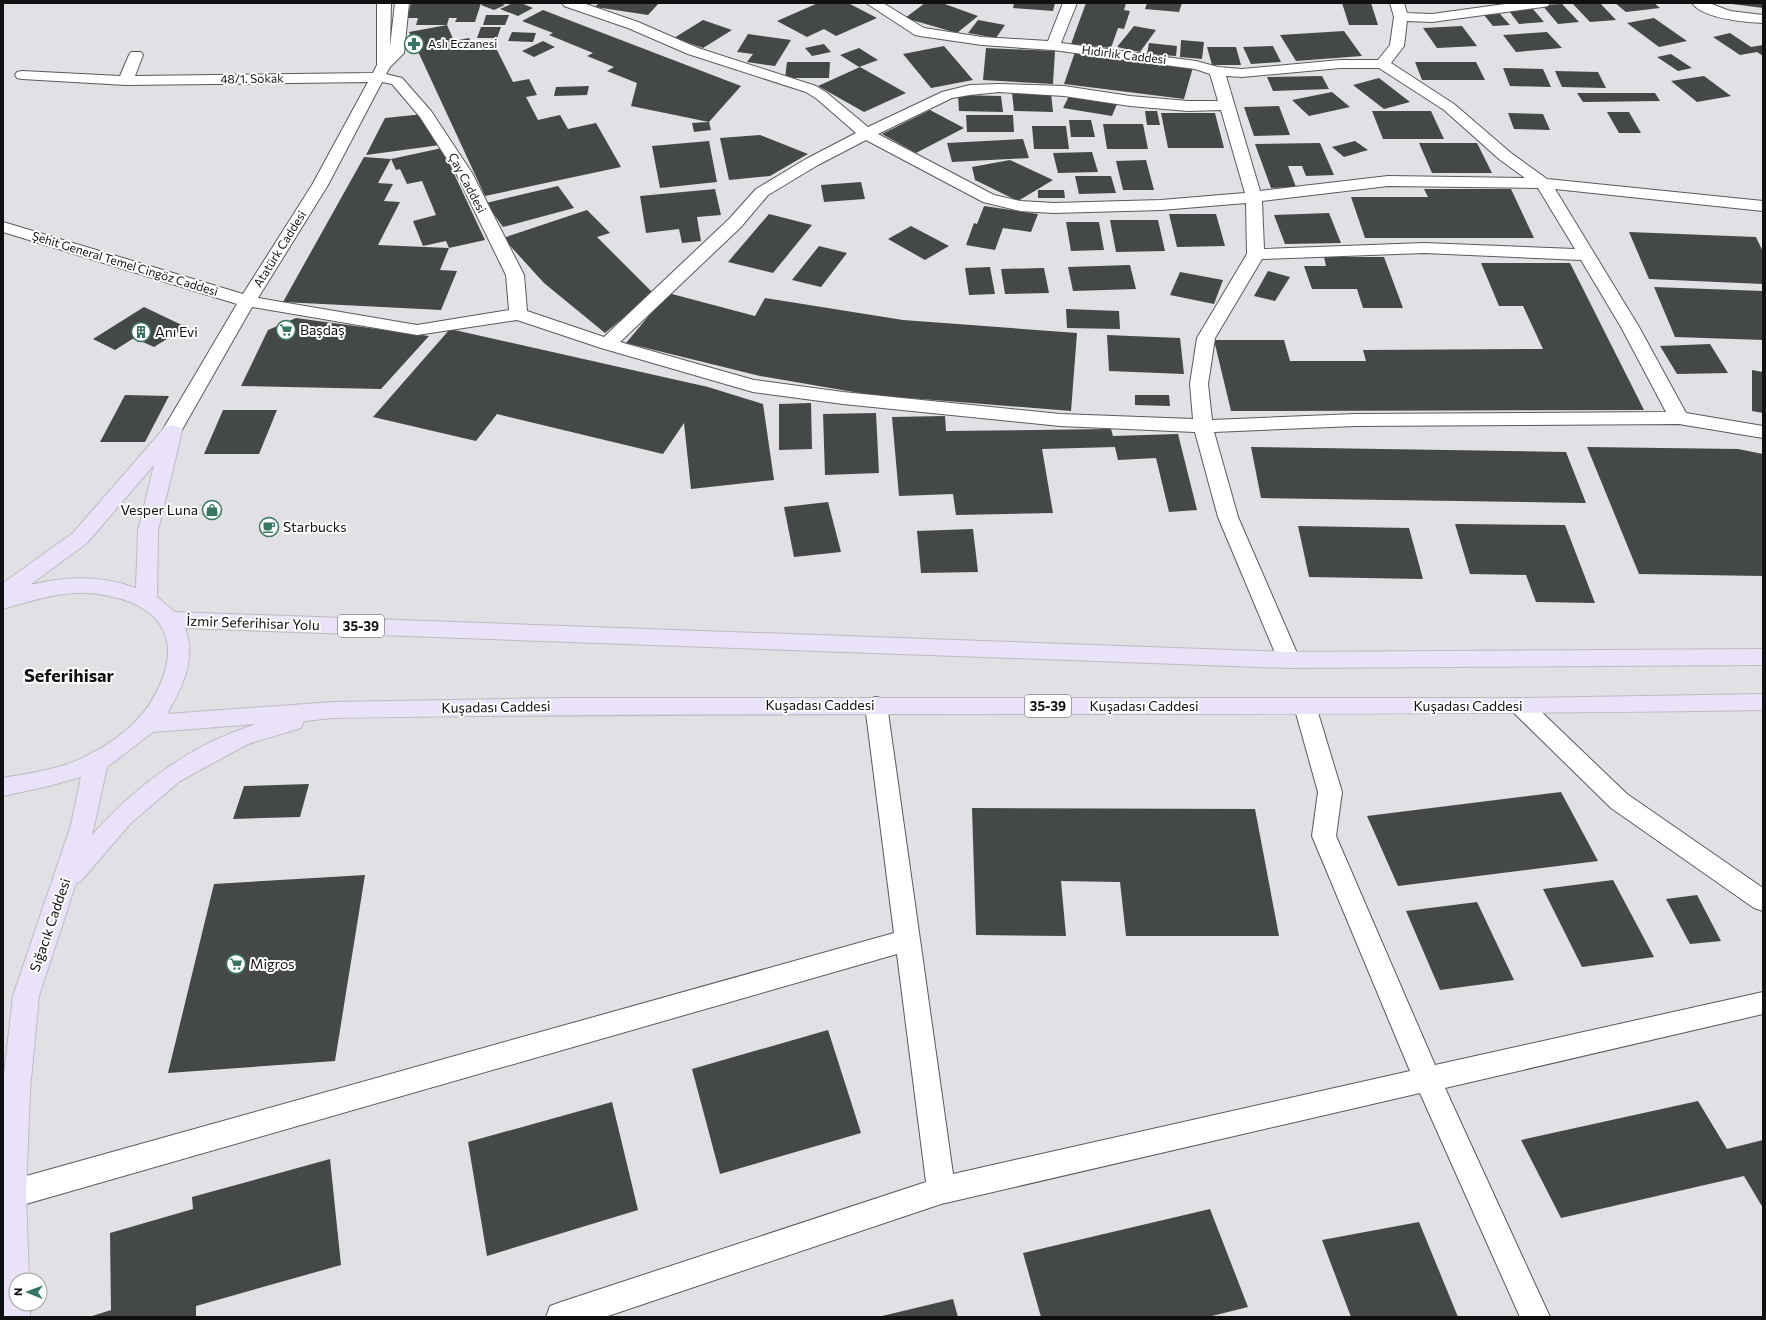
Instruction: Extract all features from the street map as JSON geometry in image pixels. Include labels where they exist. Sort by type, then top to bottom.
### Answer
[{"type":"main road","points":[[3,594],[80,538],[172,431]]},
{"type":"main road","points":[[146,598],[148,531],[172,431]]},
{"type":"main road","points":[[3,601],[34,590],[75,585],[114,587],[146,598],[160,608],[170,620],[179,639],[180,661],[173,684],[148,724],[96,762],[45,780],[3,787]]},
{"type":"main road","name":"İzmir Seferihisar Yolu","points":[[170,620],[553,633],[1020,652],[1289,660]]},
{"type":"main road","name":"35-39","points":[[1289,660],[1763,657]]},
{"type":"main road","name":"Kuşadası Caddesi","points":[[333,710],[562,706],[1521,706],[1763,702]]},
{"type":"main road","points":[[66,880],[123,816],[172,775],[240,738],[333,710]]},
{"type":"main road","name":"35-39","points":[[148,724],[333,710]]},
{"type":"main road","name":"Sığacık Caddesi","points":[[15,1317],[12,1194],[16,1090],[26,996],[66,880],[83,825],[96,762]]},
{"type":"main road","name":"Sığacık Caddesi","points":[[3,1057],[16,1090]]},
{"type":"street","points":[[381,71],[384,3]]},
{"type":"street","name":"Atatürk Caddesi","points":[[172,431],[247,301],[320,185],[381,71],[397,53],[402,3]]},
{"type":"street","points":[[570,3],[626,22],[705,56],[811,89],[822,96],[866,134],[990,199],[1020,206],[1054,208],[1161,205],[1254,197],[1388,181],[1542,183],[1763,206]]},
{"type":"street","name":"Hıdırlık Caddesi","points":[[873,3],[920,32],[982,41],[1053,46],[1196,65],[1217,71],[1242,73],[1340,64],[1382,64]]},
{"type":"street","points":[[1053,46],[1070,3]]},
{"type":"street","points":[[1397,3],[1401,17],[1397,46],[1382,64],[1449,107],[1505,156],[1542,183],[1630,327],[1679,418]]},
{"type":"street","points":[[1401,17],[1432,18],[1543,3]]},
{"type":"street","points":[[1698,3],[1727,15],[1763,19]]},
{"type":"street","points":[[126,81],[136,55]]},
{"type":"street","name":"48/1. Sokak","points":[[22,75],[126,81],[381,71]]},
{"type":"street","name":"Çay Caddesi","points":[[381,71],[397,81],[426,114],[464,173],[515,275],[518,314]]},
{"type":"street","points":[[1217,71],[1254,197],[1256,254],[1206,338],[1199,384],[1203,426],[1228,517],[1289,660]]},
{"type":"street","points":[[607,344],[735,223],[762,192],[812,162],[947,95],[970,90],[999,88],[1064,91],[1130,101],[1188,106],[1226,105]]},
{"type":"street","name":"Şehit General Temel Cingöz Caddesi","points":[[3,227],[247,301],[417,330],[518,314]]},
{"type":"street","points":[[1256,254],[1424,248],[1587,255]]},
{"type":"street","points":[[518,314],[607,344],[753,386],[836,397],[1060,420],[1203,426],[1355,420],[1679,418],[1763,432]]},
{"type":"street","points":[[876,705],[941,1190]]},
{"type":"street","points":[[1306,706],[1330,792],[1324,836],[1427,1079],[1535,1317]]},
{"type":"street","points":[[1521,706],[1620,801],[1763,901]]},
{"type":"street","points":[[12,1194],[908,940]]},
{"type":"street","points":[[560,1317],[941,1190],[1763,1003]]},
{"type":"building","points":[[411,3],[481,3],[475,22],[455,22],[457,18],[449,18],[447,25],[416,25],[418,18],[407,18]]},
{"type":"building","points":[[484,3],[500,3],[505,5],[494,10],[481,5]]},
{"type":"building","points":[[513,3],[521,3],[533,8],[518,16],[500,9]]},
{"type":"building","points":[[599,3],[659,3],[648,15],[595,7]]},
{"type":"building","points":[[818,3],[848,3],[877,18],[836,36],[824,29],[807,37],[777,21]]},
{"type":"building","points":[[925,3],[942,3],[978,16],[957,33],[905,18]]},
{"type":"building","points":[[1014,3],[1055,3],[1053,11],[1013,8]]},
{"type":"building","points":[[1086,3],[1126,3],[1124,10],[1130,11],[1124,29],[1118,28],[1111,48],[1071,44]]},
{"type":"building","points":[[1147,3],[1182,3],[1179,12],[1145,9]]},
{"type":"building","points":[[1342,3],[1371,3],[1378,25],[1349,25]]},
{"type":"building","points":[[1600,3],[1616,20],[1590,22],[1573,4]]},
{"type":"building","points":[[1615,3],[1654,3],[1660,8],[1626,12]]},
{"type":"building","points":[[1763,3],[1763,8],[1732,4]]},
{"type":"building","points":[[1562,4],[1579,22],[1558,24],[1542,5]]},
{"type":"building","points":[[1533,9],[1544,22],[1519,24],[1509,11]]},
{"type":"building","points":[[543,10],[741,86],[709,122],[631,106],[637,83],[607,71],[614,67],[587,56],[593,53],[549,35],[553,33],[522,21]]},
{"type":"building","points":[[1500,14],[1510,25],[1493,26],[1484,15]]},
{"type":"building","points":[[486,15],[509,15],[505,25],[483,25]]},
{"type":"building","points":[[1654,18],[1687,41],[1659,47],[1627,23]]},
{"type":"building","points":[[703,20],[732,30],[703,48],[674,38]]},
{"type":"building","points":[[978,20],[1005,25],[996,38],[968,33]]},
{"type":"building","points":[[447,25],[454,41],[469,38],[475,49],[495,46],[513,82],[529,79],[537,95],[526,97],[538,120],[560,115],[568,129],[596,123],[621,167],[485,196],[409,32]]},
{"type":"building","points":[[1134,26],[1156,30],[1140,52],[1117,47]]},
{"type":"building","points":[[1462,26],[1477,46],[1437,48],[1423,28]]},
{"type":"building","points":[[481,27],[501,27],[497,38],[477,38]]},
{"type":"building","points":[[1344,31],[1362,56],[1296,61],[1280,35]]},
{"type":"building","points":[[512,32],[536,33],[533,42],[508,41]]},
{"type":"building","points":[[1547,32],[1562,48],[1516,52],[1503,35]]},
{"type":"building","points":[[1730,33],[1751,47],[1763,45],[1763,56],[1757,52],[1740,55],[1713,37]]},
{"type":"building","points":[[748,34],[791,40],[775,66],[747,62],[753,54],[737,52]]},
{"type":"building","points":[[1181,40],[1204,42],[1202,59],[1180,57]]},
{"type":"building","points":[[543,41],[555,47],[534,57],[522,51]]},
{"type":"building","points":[[1149,43],[1177,46],[1176,56],[1147,54]]},
{"type":"building","points":[[824,44],[831,52],[812,56],[805,48]]},
{"type":"building","points":[[944,46],[973,80],[931,88],[903,54]]},
{"type":"building","points":[[1273,46],[1281,62],[1251,64],[1243,47]]},
{"type":"building","points":[[1207,47],[1236,47],[1241,65],[1212,65]]},
{"type":"building","points":[[859,48],[878,60],[859,67],[840,55]]},
{"type":"building","points":[[986,48],[1055,51],[1053,84],[983,80]]},
{"type":"building","points":[[1075,52],[1193,67],[1184,99],[1064,84]]},
{"type":"building","points":[[1671,54],[1692,68],[1678,71],[1657,57]]},
{"type":"building","points":[[787,62],[830,62],[829,78],[785,78]]},
{"type":"building","points":[[1415,62],[1476,62],[1485,80],[1422,80]]},
{"type":"building","points":[[860,67],[906,93],[864,112],[818,86]]},
{"type":"building","points":[[1503,68],[1543,69],[1551,87],[1510,86]]},
{"type":"building","points":[[1555,71],[1598,72],[1606,88],[1562,87]]},
{"type":"building","points":[[1322,76],[1329,89],[1273,91],[1267,77]]},
{"type":"building","points":[[1704,76],[1731,96],[1697,102],[1671,81]]},
{"type":"building","points":[[1379,78],[1410,102],[1384,109],[1353,85]]},
{"type":"building","points":[[589,86],[587,95],[554,96],[556,87]]},
{"type":"building","points":[[1332,92],[1350,107],[1309,116],[1292,100]]},
{"type":"building","points":[[1012,93],[1051,93],[1053,112],[1014,111]]},
{"type":"building","points":[[1577,93],[1655,93],[1660,101],[1583,102]]},
{"type":"building","points":[[958,95],[1001,96],[1003,112],[959,111]]},
{"type":"building","points":[[1069,96],[1117,104],[1112,116],[1063,108]]},
{"type":"building","points":[[1279,106],[1290,135],[1254,136],[1244,107]]},
{"type":"building","points":[[930,110],[964,128],[916,153],[882,134]]},
{"type":"building","points":[[1145,111],[1157,111],[1160,125],[1147,125]]},
{"type":"building","points":[[1372,111],[1431,111],[1444,139],[1383,139]]},
{"type":"building","points":[[1607,112],[1629,112],[1641,133],[1619,133]]},
{"type":"building","points":[[1161,113],[1215,113],[1224,148],[1168,148]]},
{"type":"building","points":[[1508,113],[1543,114],[1550,130],[1514,129]]},
{"type":"building","points":[[424,114],[440,145],[366,155],[385,118]]},
{"type":"building","points":[[966,115],[1013,115],[1014,132],[967,132]]},
{"type":"building","points":[[1069,120],[1091,120],[1095,137],[1071,137]]},
{"type":"building","points":[[709,122],[711,130],[694,132],[692,123]]},
{"type":"building","points":[[1103,124],[1143,124],[1148,149],[1107,149]]},
{"type":"building","points":[[1032,126],[1066,126],[1069,149],[1034,149]]},
{"type":"building","points":[[760,135],[808,154],[770,176],[729,180],[720,138]]},
{"type":"building","points":[[1023,139],[1029,158],[952,162],[947,143]]},
{"type":"building","points":[[709,141],[717,182],[660,188],[652,146]]},
{"type":"building","points":[[1355,141],[1368,150],[1344,157],[1332,147]]},
{"type":"building","points":[[1320,143],[1334,175],[1306,176],[1302,166],[1288,166],[1296,187],[1271,188],[1255,144]]},
{"type":"building","points":[[1419,143],[1477,143],[1492,173],[1432,173]]},
{"type":"building","points":[[442,148],[485,240],[449,248],[446,241],[423,246],[413,221],[436,215],[422,181],[407,184],[400,169],[396,170],[391,159]]},
{"type":"building","points":[[1092,152],[1098,172],[1058,173],[1053,153]]},
{"type":"building","points":[[364,157],[391,159],[378,183],[393,184],[384,201],[400,202],[378,245],[449,248],[440,270],[457,271],[441,310],[283,302]]},
{"type":"building","points":[[1010,160],[1053,180],[1018,201],[975,180],[972,167]]},
{"type":"building","points":[[1146,160],[1154,190],[1123,190],[1116,161]]},
{"type":"building","points":[[1075,176],[1111,176],[1116,193],[1079,194]]},
{"type":"building","points":[[861,182],[865,199],[824,202],[821,185]]},
{"type":"building","points":[[558,186],[574,208],[503,227],[486,203]]},
{"type":"building","points":[[715,189],[721,215],[697,217],[701,241],[682,243],[679,229],[646,233],[640,196]]},
{"type":"building","points":[[1424,189],[1511,189],[1534,238],[1365,238],[1351,197],[1428,197]]},
{"type":"building","points":[[1038,190],[1064,190],[1065,198],[1038,198]]},
{"type":"building","points":[[984,206],[1038,214],[1031,232],[1003,228],[995,250],[966,245],[974,223],[977,224]]},
{"type":"building","points":[[587,210],[610,233],[597,237],[653,293],[605,333],[544,283],[503,238]]},
{"type":"building","points":[[1329,213],[1341,243],[1285,244],[1274,215]]},
{"type":"building","points":[[769,214],[812,225],[773,273],[728,262]]},
{"type":"building","points":[[1169,214],[1216,214],[1225,246],[1177,247]]},
{"type":"building","points":[[1110,220],[1158,220],[1165,251],[1116,252]]},
{"type":"building","points":[[1066,222],[1099,222],[1104,250],[1071,251]]},
{"type":"building","points":[[911,226],[949,246],[925,260],[888,239]]},
{"type":"building","points":[[1629,232],[1756,237],[1763,252],[1763,284],[1649,279]]},
{"type":"building","points":[[819,246],[847,253],[821,287],[792,280]]},
{"type":"building","points":[[1324,257],[1384,257],[1403,308],[1363,308],[1357,289],[1312,289],[1304,266],[1326,266]]},
{"type":"building","points":[[1481,263],[1570,263],[1644,410],[1231,411],[1214,340],[1284,340],[1290,361],[1366,361],[1363,350],[1543,349],[1523,306],[1499,306]]},
{"type":"building","points":[[1130,265],[1136,289],[1073,291],[1068,267]]},
{"type":"building","points":[[990,267],[995,294],[969,295],[965,268]]},
{"type":"building","points":[[1044,268],[1049,293],[1005,294],[1001,269]]},
{"type":"building","points":[[1268,271],[1290,277],[1275,301],[1254,296]]},
{"type":"building","points":[[1180,272],[1223,280],[1214,304],[1170,295]]},
{"type":"building","points":[[1654,287],[1763,291],[1763,340],[1675,337]]},
{"type":"building","points":[[668,293],[755,316],[765,298],[903,320],[1077,333],[1071,411],[871,395],[760,376],[626,343]]},
{"type":"building","name":"Anı Evi","points":[[144,307],[186,327],[154,347],[134,338],[115,350],[93,339]]},
{"type":"building","points":[[1066,309],[1119,311],[1120,329],[1067,328]]},
{"type":"building","points":[[296,318],[429,336],[381,389],[241,386],[268,330]]},
{"type":"building","points":[[450,329],[708,387],[763,404],[774,480],[691,489],[684,423],[663,454],[497,414],[476,441],[373,417]]},
{"type":"building","points":[[1107,335],[1180,338],[1184,374],[1109,371]]},
{"type":"building","points":[[1710,344],[1728,373],[1677,374],[1660,346]]},
{"type":"building","points":[[1752,370],[1763,372],[1763,413],[1752,411]]},
{"type":"building","points":[[125,395],[169,396],[145,442],[100,442]]},
{"type":"building","points":[[1135,395],[1169,395],[1170,406],[1135,405]]},
{"type":"building","points":[[811,403],[812,449],[779,450],[779,404]]},
{"type":"building","points":[[223,410],[277,410],[259,454],[204,454]]},
{"type":"building","points":[[876,413],[879,473],[825,475],[823,414]]},
{"type":"building","points":[[945,416],[946,431],[1111,429],[1113,436],[1178,434],[1197,510],[1169,512],[1156,458],[1118,460],[1115,447],[1042,449],[1053,513],[956,515],[953,494],[899,496],[892,417]]},
{"type":"building","points":[[1251,447],[1566,452],[1586,503],[1261,498]]},
{"type":"building","points":[[1587,447],[1738,449],[1763,454],[1763,576],[1639,574]]},
{"type":"building","points":[[828,502],[841,552],[794,557],[784,507]]},
{"type":"building","points":[[1455,524],[1565,525],[1595,603],[1536,602],[1526,575],[1470,574]]},
{"type":"building","points":[[1298,526],[1409,528],[1423,579],[1309,577]]},
{"type":"building","points":[[973,529],[978,572],[921,573],[917,531]]},
{"type":"building","points":[[309,784],[300,817],[233,819],[244,786]]},
{"type":"building","points":[[1561,792],[1598,861],[1398,886],[1367,816]]},
{"type":"building","points":[[972,808],[1255,809],[1279,936],[1126,936],[1120,882],[1061,881],[1066,936],[976,935]]},
{"type":"building","points":[[365,875],[335,1061],[168,1073],[214,884]]},
{"type":"building","points":[[1613,880],[1654,957],[1582,967],[1543,889]]},
{"type":"building","points":[[1697,895],[1721,941],[1690,944],[1666,899]]},
{"type":"building","points":[[1477,902],[1514,980],[1440,990],[1406,911]]},
{"type":"building","points":[[828,1030],[861,1133],[720,1174],[692,1069]]},
{"type":"building","points":[[1698,1101],[1727,1149],[1763,1140],[1763,1208],[1744,1176],[1561,1218],[1521,1140]]},
{"type":"building","points":[[612,1102],[638,1210],[487,1256],[468,1142]]},
{"type":"building","points":[[330,1159],[341,1265],[196,1306],[196,1317],[89,1317],[111,1310],[110,1233],[193,1209],[192,1197]]},
{"type":"building","points":[[1210,1209],[1248,1307],[1208,1317],[1041,1317],[1023,1253]]},
{"type":"building","points":[[1419,1222],[1458,1317],[1351,1317],[1322,1240]]},
{"type":"building","points":[[953,1299],[958,1317],[882,1317],[882,1316]]},
{"type":"place","name":"Aslı Eczanesi","points":[[414,44]]},
{"type":"place","name":"Başdaş","points":[[286,330]]},
{"type":"place","name":"Anı Evi","points":[[141,332]]},
{"type":"place","name":"Vesper Luna","points":[[212,510]]},
{"type":"place","name":"Starbucks","points":[[269,527]]},
{"type":"place","name":"Migros","points":[[236,964]]},
{"type":"district","name":"Seferihisar","points":[[69,676]]}]
